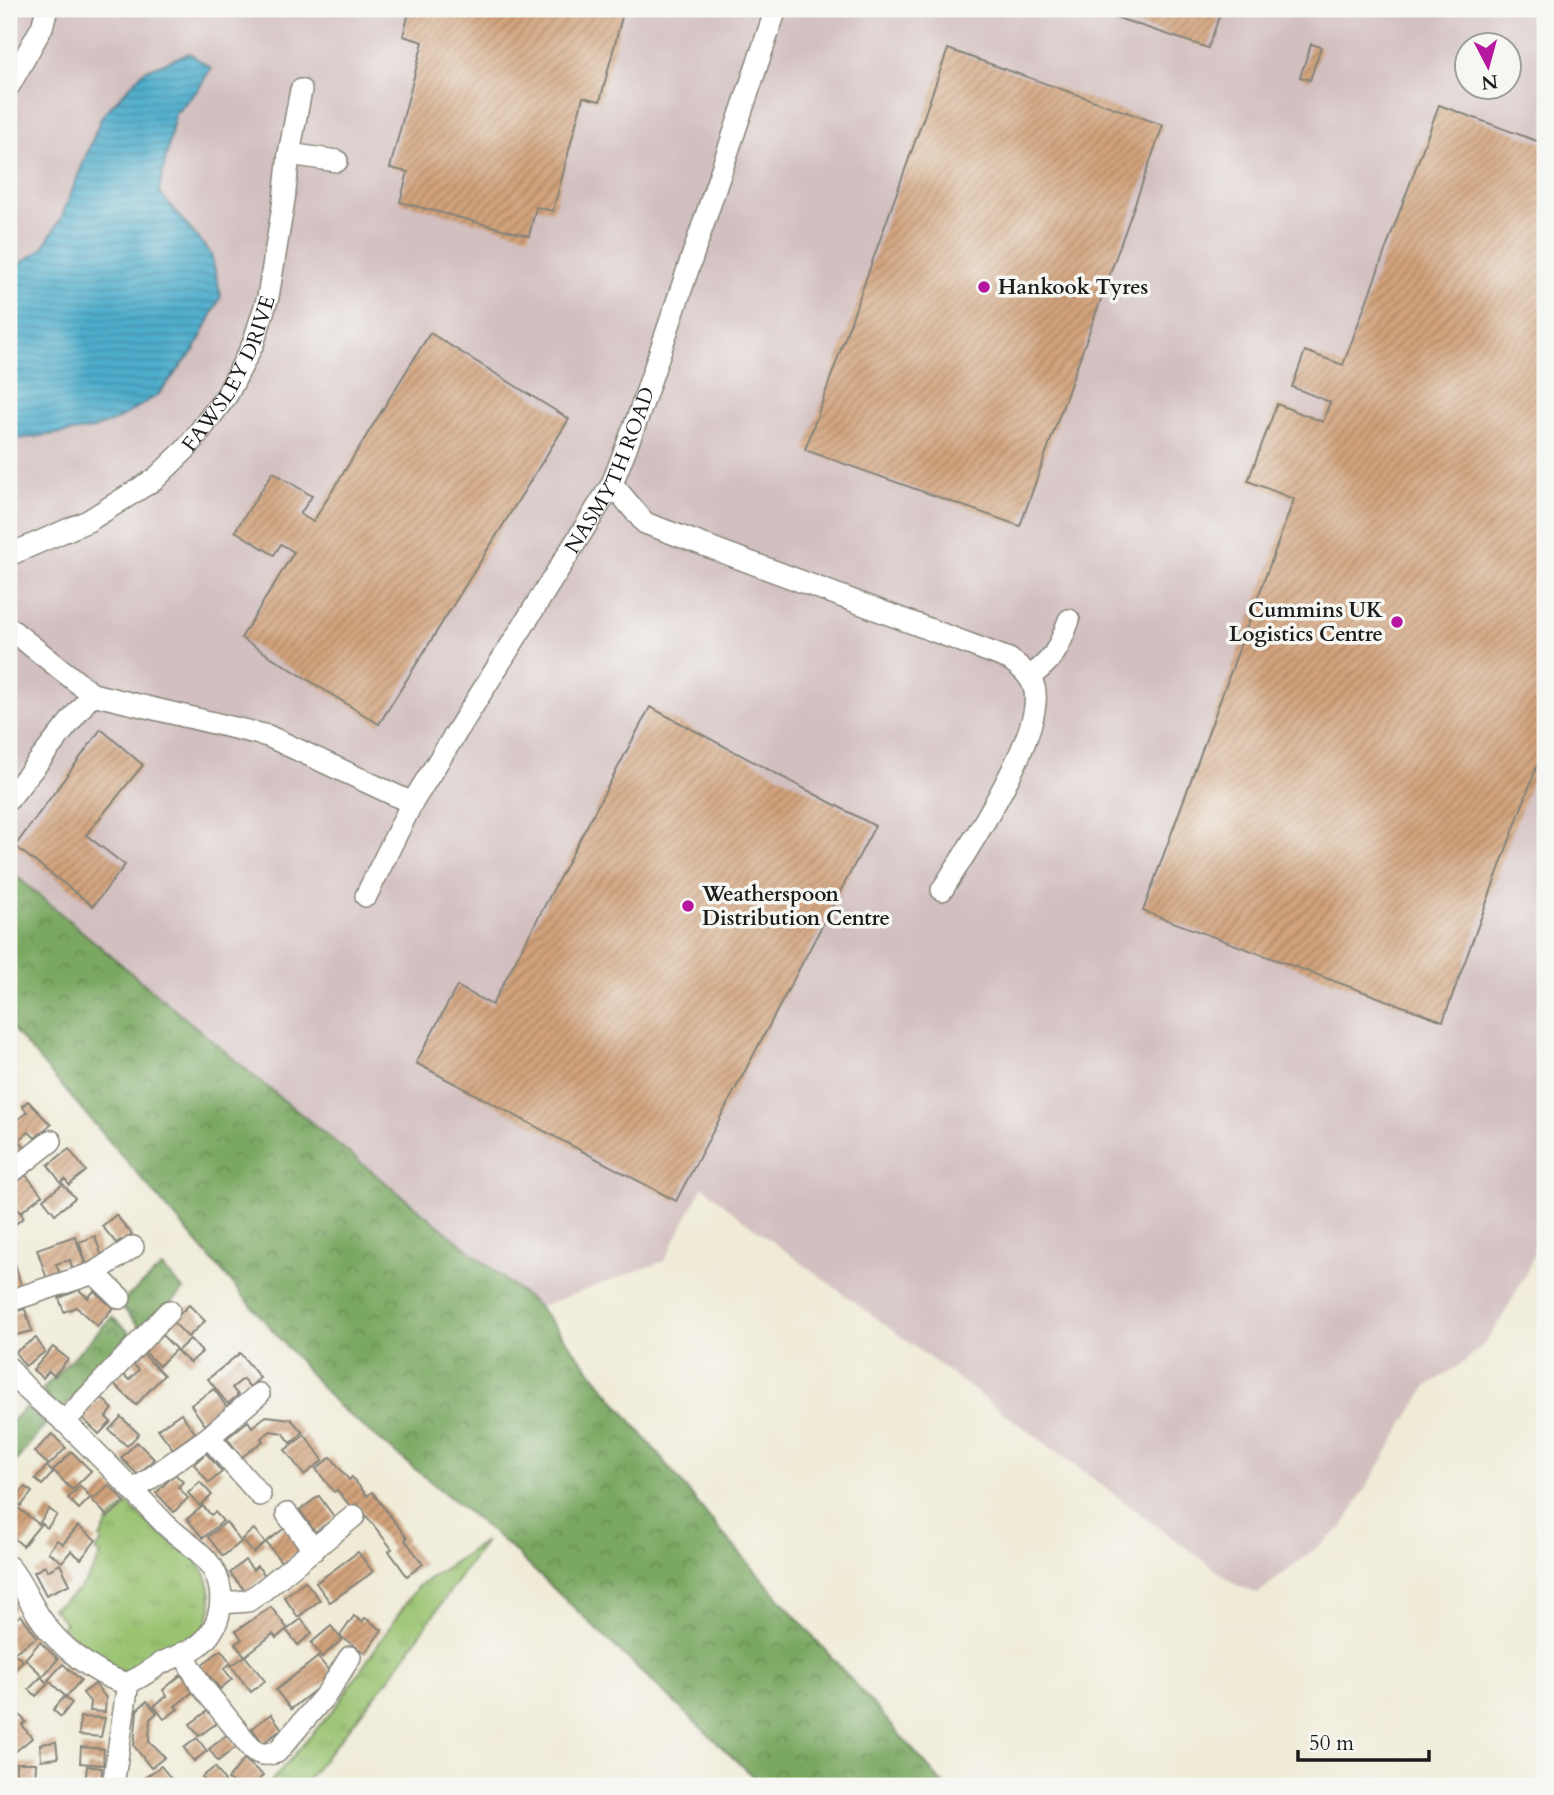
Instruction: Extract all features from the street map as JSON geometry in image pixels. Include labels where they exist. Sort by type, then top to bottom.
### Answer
[{"type":"street","points":[[9,86],[42,27],[47,9]]},
{"type":"street","name":"NASMYTH ROAD","points":[[366,896],[412,803],[612,484],[639,414],[776,9]]},
{"type":"street","name":"FAWSLEY DRIVE","points":[[9,555],[88,521],[155,479],[187,448],[227,395],[253,345],[268,297],[301,90]]},
{"type":"street","points":[[289,154],[337,161]]},
{"type":"street","points":[[612,484],[645,523],[1009,659],[1023,669],[1034,687],[1036,704],[1031,729],[989,817],[942,890]]},
{"type":"street","points":[[1029,677],[1045,666],[1057,652],[1069,620]]},
{"type":"street","points":[[9,628],[92,694],[268,736],[412,803]]},
{"type":"street","points":[[9,799],[92,694]]},
{"type":"street","points":[[9,1174],[51,1141]]},
{"type":"street","points":[[9,1301],[94,1273],[133,1247]]},
{"type":"street","points":[[94,1273],[120,1298]]},
{"type":"street","points":[[64,1422],[169,1311]]},
{"type":"street","points":[[9,1368],[18,1381],[64,1422],[165,1524],[206,1561],[213,1570],[222,1603],[217,1620],[198,1646],[128,1683],[115,1681],[99,1672],[51,1633],[9,1567]]},
{"type":"street","points":[[134,1490],[209,1437],[259,1394]]},
{"type":"street","points":[[209,1437],[260,1495]]},
{"type":"street","points":[[287,1514],[314,1550]]},
{"type":"street","points":[[222,1603],[248,1601],[354,1516]]},
{"type":"street","points":[[183,1653],[200,1684],[251,1748],[258,1754],[268,1755],[277,1752],[328,1692],[350,1657]]},
{"type":"street","points":[[113,1786],[128,1683]]},
{"type":"shaded area","points":[[9,9],[1545,9],[1545,1218],[1530,1265],[1502,1318],[1484,1344],[1464,1362],[1426,1387],[1342,1528],[1257,1594],[1235,1584],[734,1213],[703,1186],[664,1261],[539,1307],[255,1077],[9,870]]},
{"type":"green space","points":[[9,870],[255,1077],[539,1307],[721,1532],[945,1786],[763,1786],[502,1540],[338,1406],[9,1025]]},
{"type":"green space","points":[[162,1267],[184,1290],[143,1330],[119,1304]]},
{"type":"green space","points":[[112,1317],[130,1333],[60,1412],[41,1391]]},
{"type":"green space","points":[[26,1407],[46,1424],[9,1470],[9,1423]]},
{"type":"green space","points":[[128,1504],[161,1534],[191,1554],[205,1573],[211,1597],[207,1620],[192,1639],[130,1673],[110,1668],[92,1657],[61,1628],[66,1623],[52,1608],[69,1598],[87,1580],[101,1555],[95,1551],[102,1542],[100,1538],[109,1521]]},
{"type":"green space","points":[[485,1541],[389,1679],[302,1786],[267,1786],[335,1708],[417,1587]]},
{"type":"water","points":[[189,53],[211,68],[198,90],[175,114],[159,192],[211,254],[221,296],[195,349],[158,395],[118,419],[94,429],[9,440],[9,271],[42,249],[61,218],[102,116],[144,71]]},
{"type":"building","points":[[410,9],[624,9],[600,101],[583,97],[553,211],[536,207],[529,236],[400,202],[408,172],[390,168],[423,42],[403,36]]},
{"type":"building","points":[[1091,9],[1222,9],[1208,48]]},
{"type":"building","points":[[1311,44],[1321,47],[1310,80],[1300,77]]},
{"type":"building","name":"Hankook Tyres","points":[[948,49],[1163,125],[1020,526],[805,450]]},
{"type":"building","name":"Cummins UK Logistics Centre","points":[[1439,105],[1545,144],[1545,744],[1443,1021],[1143,911],[1294,499],[1248,481],[1277,404],[1323,422],[1330,402],[1292,387],[1305,351],[1343,365]]},
{"type":"building","points":[[430,333],[569,419],[379,724],[241,638],[294,552],[281,544],[274,555],[235,531],[273,472],[312,496],[300,514],[313,522]]},
{"type":"building","name":"Weatherspoon Distribution Centre","points":[[650,707],[875,826],[676,1201],[416,1063],[457,986],[492,1005]]},
{"type":"building","points":[[101,729],[143,765],[86,835],[125,865],[93,906],[15,846]]},
{"type":"building","points":[[28,1101],[51,1125],[35,1138],[29,1132],[19,1140],[28,1151],[13,1164],[9,1159],[9,1127],[27,1112],[22,1106]]},
{"type":"building","points":[[69,1149],[86,1171],[69,1185],[65,1179],[61,1183],[48,1165]]},
{"type":"building","points":[[26,1175],[42,1195],[21,1212],[9,1197],[9,1189]]},
{"type":"building","points":[[63,1184],[75,1198],[55,1214],[43,1199]]},
{"type":"building","points":[[14,1205],[24,1217],[12,1227],[9,1222],[9,1209]]},
{"type":"building","points":[[116,1215],[132,1234],[123,1242],[121,1240],[116,1243],[102,1226]]},
{"type":"building","points":[[75,1236],[86,1267],[73,1271],[70,1260],[56,1264],[60,1275],[47,1279],[37,1249]]},
{"type":"building","points":[[95,1236],[102,1257],[87,1265],[79,1242]]},
{"type":"building","points":[[13,1255],[21,1286],[9,1289],[9,1256]]},
{"type":"building","points":[[79,1290],[88,1298],[94,1291],[113,1308],[97,1326],[76,1307],[64,1312],[59,1298]]},
{"type":"building","points":[[189,1305],[205,1321],[188,1337],[172,1321]]},
{"type":"building","points":[[25,1309],[32,1331],[9,1337],[9,1313]]},
{"type":"building","points":[[160,1333],[176,1349],[159,1366],[143,1350]]},
{"type":"building","points":[[36,1338],[45,1352],[25,1366],[15,1352]]},
{"type":"building","points":[[190,1339],[202,1352],[190,1363],[177,1351]]},
{"type":"building","points":[[53,1347],[68,1359],[54,1376],[49,1371],[43,1378],[33,1370]]},
{"type":"building","points":[[142,1353],[164,1375],[136,1405],[112,1382],[122,1373],[129,1380],[139,1370],[132,1363]]},
{"type":"building","points":[[240,1353],[260,1378],[250,1387],[243,1379],[232,1388],[238,1395],[228,1404],[208,1379]]},
{"type":"building","points":[[214,1389],[228,1409],[205,1425],[191,1405]]},
{"type":"building","points":[[101,1397],[113,1409],[106,1417],[111,1422],[99,1434],[81,1417]]},
{"type":"building","points":[[181,1413],[195,1433],[173,1449],[158,1429]]},
{"type":"building","points":[[266,1416],[291,1419],[303,1433],[291,1443],[283,1433],[271,1431],[261,1438],[263,1441],[242,1457],[227,1438],[248,1421],[252,1427]]},
{"type":"building","points":[[121,1417],[139,1434],[127,1446],[109,1430]]},
{"type":"building","points":[[52,1434],[66,1448],[49,1465],[34,1452]]},
{"type":"building","points":[[305,1435],[323,1460],[304,1475],[285,1450]]},
{"type":"building","points":[[137,1442],[154,1459],[138,1475],[121,1458]]},
{"type":"building","points":[[72,1452],[91,1471],[72,1490],[53,1470]]},
{"type":"building","points":[[206,1453],[222,1472],[209,1483],[194,1464]]},
{"type":"building","points":[[331,1457],[349,1480],[352,1477],[367,1496],[372,1492],[407,1538],[405,1540],[423,1564],[407,1576],[389,1551],[392,1549],[357,1504],[352,1508],[337,1490],[334,1492],[316,1469]]},
{"type":"building","points":[[47,1466],[53,1473],[42,1485],[35,1479]]},
{"type":"building","points":[[175,1474],[183,1482],[178,1487],[188,1498],[174,1512],[156,1493]]},
{"type":"building","points":[[200,1482],[212,1495],[200,1506],[188,1493]]},
{"type":"building","points":[[109,1485],[125,1502],[108,1517],[92,1500]]},
{"type":"building","points":[[80,1486],[91,1497],[79,1509],[68,1498]]},
{"type":"building","points":[[25,1487],[32,1492],[21,1506],[14,1500]]},
{"type":"building","points":[[319,1496],[335,1518],[315,1532],[300,1510]]},
{"type":"building","points":[[203,1506],[211,1515],[215,1512],[223,1521],[203,1538],[187,1519]]},
{"type":"building","points":[[18,1508],[40,1525],[23,1546],[9,1534],[9,1520]]},
{"type":"building","points":[[49,1509],[57,1515],[47,1528],[40,1522]]},
{"type":"building","points":[[226,1522],[241,1542],[223,1556],[208,1537]]},
{"type":"building","points":[[78,1526],[96,1540],[81,1559],[71,1551],[62,1562],[48,1552],[57,1540],[63,1544]]},
{"type":"building","points":[[285,1528],[301,1549],[282,1563],[266,1542]]},
{"type":"building","points":[[254,1529],[265,1543],[253,1553],[242,1539]]},
{"type":"building","points":[[358,1552],[373,1572],[330,1602],[316,1583]]},
{"type":"building","points":[[245,1560],[253,1570],[257,1566],[265,1575],[246,1592],[230,1573]]},
{"type":"building","points":[[60,1564],[70,1584],[46,1595],[34,1572],[45,1566],[47,1571]]},
{"type":"building","points":[[305,1581],[320,1600],[298,1617],[284,1597]]},
{"type":"building","points":[[9,1595],[17,1608],[9,1614]]},
{"type":"building","points":[[271,1607],[288,1629],[301,1619],[312,1633],[298,1645],[286,1630],[276,1638],[273,1634],[245,1656],[235,1644],[242,1639],[236,1631]]},
{"type":"building","points":[[21,1615],[37,1637],[15,1652],[9,1643],[9,1623]]},
{"type":"building","points":[[354,1616],[362,1622],[365,1618],[382,1630],[365,1653],[340,1636]]},
{"type":"building","points":[[331,1626],[342,1640],[322,1657],[311,1643]]},
{"type":"building","points":[[40,1642],[58,1659],[43,1676],[25,1659]]},
{"type":"building","points":[[221,1650],[231,1663],[224,1669],[232,1679],[220,1689],[201,1666]]},
{"type":"building","points":[[15,1654],[23,1661],[11,1674],[9,1660]]},
{"type":"building","points":[[245,1656],[265,1681],[251,1692],[231,1666]]},
{"type":"building","points":[[318,1657],[333,1676],[291,1709],[276,1690]]},
{"type":"building","points":[[63,1664],[81,1680],[66,1697],[48,1680]]},
{"type":"building","points":[[181,1675],[194,1691],[175,1706],[178,1709],[164,1719],[154,1706],[167,1696],[163,1690]]},
{"type":"building","points":[[41,1677],[48,1684],[36,1696],[29,1689]]},
{"type":"building","points":[[95,1684],[106,1698],[105,1712],[90,1711],[91,1703],[83,1693]]},
{"type":"building","points":[[64,1697],[72,1703],[61,1717],[53,1710]]},
{"type":"building","points":[[147,1701],[157,1713],[150,1719],[149,1742],[165,1757],[151,1768],[134,1746],[137,1710]]},
{"type":"building","points":[[209,1710],[218,1722],[199,1736],[190,1724]]},
{"type":"building","points":[[18,1713],[26,1722],[22,1725],[32,1738],[16,1751],[9,1742],[9,1720]]},
{"type":"building","points":[[271,1714],[282,1729],[263,1743],[252,1728]]},
{"type":"building","points":[[80,1717],[105,1718],[101,1737],[79,1735]]},
{"type":"building","points":[[227,1735],[236,1747],[218,1761],[209,1749]]},
{"type":"building","points":[[197,1738],[207,1751],[194,1761],[184,1748]]},
{"type":"building","points":[[56,1742],[58,1758],[41,1760],[40,1744]]},
{"type":"building","points":[[81,1747],[104,1749],[103,1765],[80,1763]]},
{"type":"building","points":[[244,1759],[263,1775],[254,1786],[237,1786],[228,1779]]},
{"type":"building","points":[[16,1763],[36,1763],[35,1786],[15,1786]]},
{"type":"building","points":[[87,1766],[102,1768],[101,1784],[98,1786],[86,1786],[81,1780],[86,1776]]},
{"type":"building","points":[[161,1766],[177,1786],[144,1786],[140,1781]]},
{"type":"building","points":[[215,1767],[225,1781],[218,1786],[209,1786],[202,1777]]},
{"type":"place","name":"Hankook Tyres","points":[[984,287]]},
{"type":"place","name":"Cummins UK Logistics Centre","points":[[1397,622]]},
{"type":"place","name":"Weatherspoon Distribution Centre","points":[[688,906]]}]
